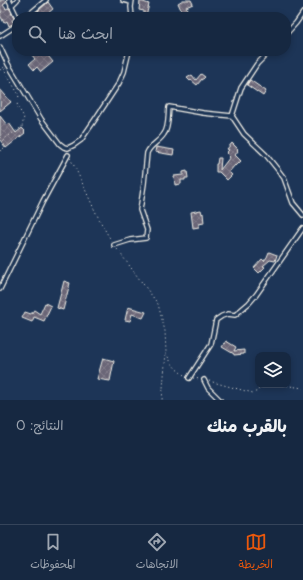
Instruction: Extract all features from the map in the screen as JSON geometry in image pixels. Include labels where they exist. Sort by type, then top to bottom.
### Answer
[{"type":"street","points":[[8,0],[14,12]]},
{"type":"street","points":[[11,6],[17,0]]},
{"type":"street","points":[[32,12],[46,0]]},
{"type":"street","points":[[123,0],[131,1],[132,12]]},
{"type":"street","points":[[291,28],[303,13]]},
{"type":"street","points":[[0,36],[12,28]]},
{"type":"street","points":[[0,47],[8,64],[41,119],[60,144],[68,148],[74,146],[80,140],[119,83],[124,72],[128,56]]},
{"type":"street","points":[[232,116],[241,88],[257,64],[265,56]]},
{"type":"street","points":[[114,245],[130,240],[146,238],[147,230],[140,210],[147,153],[148,148],[166,131],[169,107],[232,116]]},
{"type":"street","points":[[232,116],[244,134],[266,155],[284,178],[289,196],[303,214]]},
{"type":"street","points":[[0,289],[43,201],[68,155]]},
{"type":"street","points":[[189,378],[211,344],[216,320],[228,314],[235,315],[249,303],[303,228]]},
{"type":"street","points":[[204,380],[208,388],[220,400]]},
{"type":"path","points":[[0,70],[8,64]]},
{"type":"path","points":[[0,151],[4,148],[4,139],[22,127],[24,118],[18,106],[19,95],[4,70],[8,64]]},
{"type":"path","points":[[68,155],[95,212],[114,245],[158,304],[165,331],[166,352],[162,400]]},
{"type":"path","points":[[166,352],[171,364],[178,371],[189,378],[204,380],[253,393],[258,391],[259,388]]},
{"type":"path","points":[[291,386],[303,388]]},
{"type":"building","points":[[0,0],[5,0],[6,3],[3,5],[6,9],[10,9],[12,14],[12,24],[9,26],[7,21],[4,23],[0,15],[2,12],[0,9]]},
{"type":"building","points":[[183,0],[191,0],[193,4],[186,7],[187,9],[182,12],[178,3]]},
{"type":"building","points":[[140,1],[149,4],[147,12],[139,10]]},
{"type":"building","points":[[48,2],[53,9],[49,12],[38,11]]},
{"type":"building","points":[[33,56],[48,56],[53,62],[41,72],[37,67],[34,70],[29,64],[35,59]]},
{"type":"building","points":[[201,74],[205,77],[197,85],[187,78],[192,75],[196,80]]},
{"type":"building","points":[[250,80],[266,91],[263,96],[247,85]]},
{"type":"building","points":[[0,89],[11,102],[0,111]]},
{"type":"building","points":[[0,116],[7,125],[9,123],[16,133],[22,128],[25,131],[25,133],[6,148],[0,140]]},
{"type":"building","points":[[232,143],[238,149],[235,155],[241,161],[229,172],[232,175],[227,180],[219,172],[216,172],[216,164],[218,158],[221,158],[220,170],[230,157],[226,153],[229,150],[227,149]]},
{"type":"building","points":[[156,147],[174,150],[173,155],[155,152]]},
{"type":"building","points":[[187,171],[188,178],[181,180],[181,184],[175,185],[174,176],[183,175],[183,172]]},
{"type":"building","points":[[201,210],[202,214],[203,213],[204,223],[199,224],[199,227],[193,228],[191,212]]},
{"type":"building","points":[[269,252],[277,255],[275,261],[270,260],[263,266],[265,267],[259,273],[254,268],[262,259],[264,261]]},
{"type":"building","points":[[64,281],[70,283],[63,310],[57,308]]},
{"type":"building","points":[[45,303],[51,306],[44,321],[34,317],[32,322],[22,318],[25,312],[31,314],[34,310],[40,314]]},
{"type":"building","points":[[128,307],[146,312],[143,318],[132,314],[130,321],[125,320]]},
{"type":"building","points":[[226,341],[236,347],[234,351],[244,350],[244,354],[234,355],[222,347]]},
{"type":"building","points":[[103,358],[114,361],[110,381],[97,379]]}]
